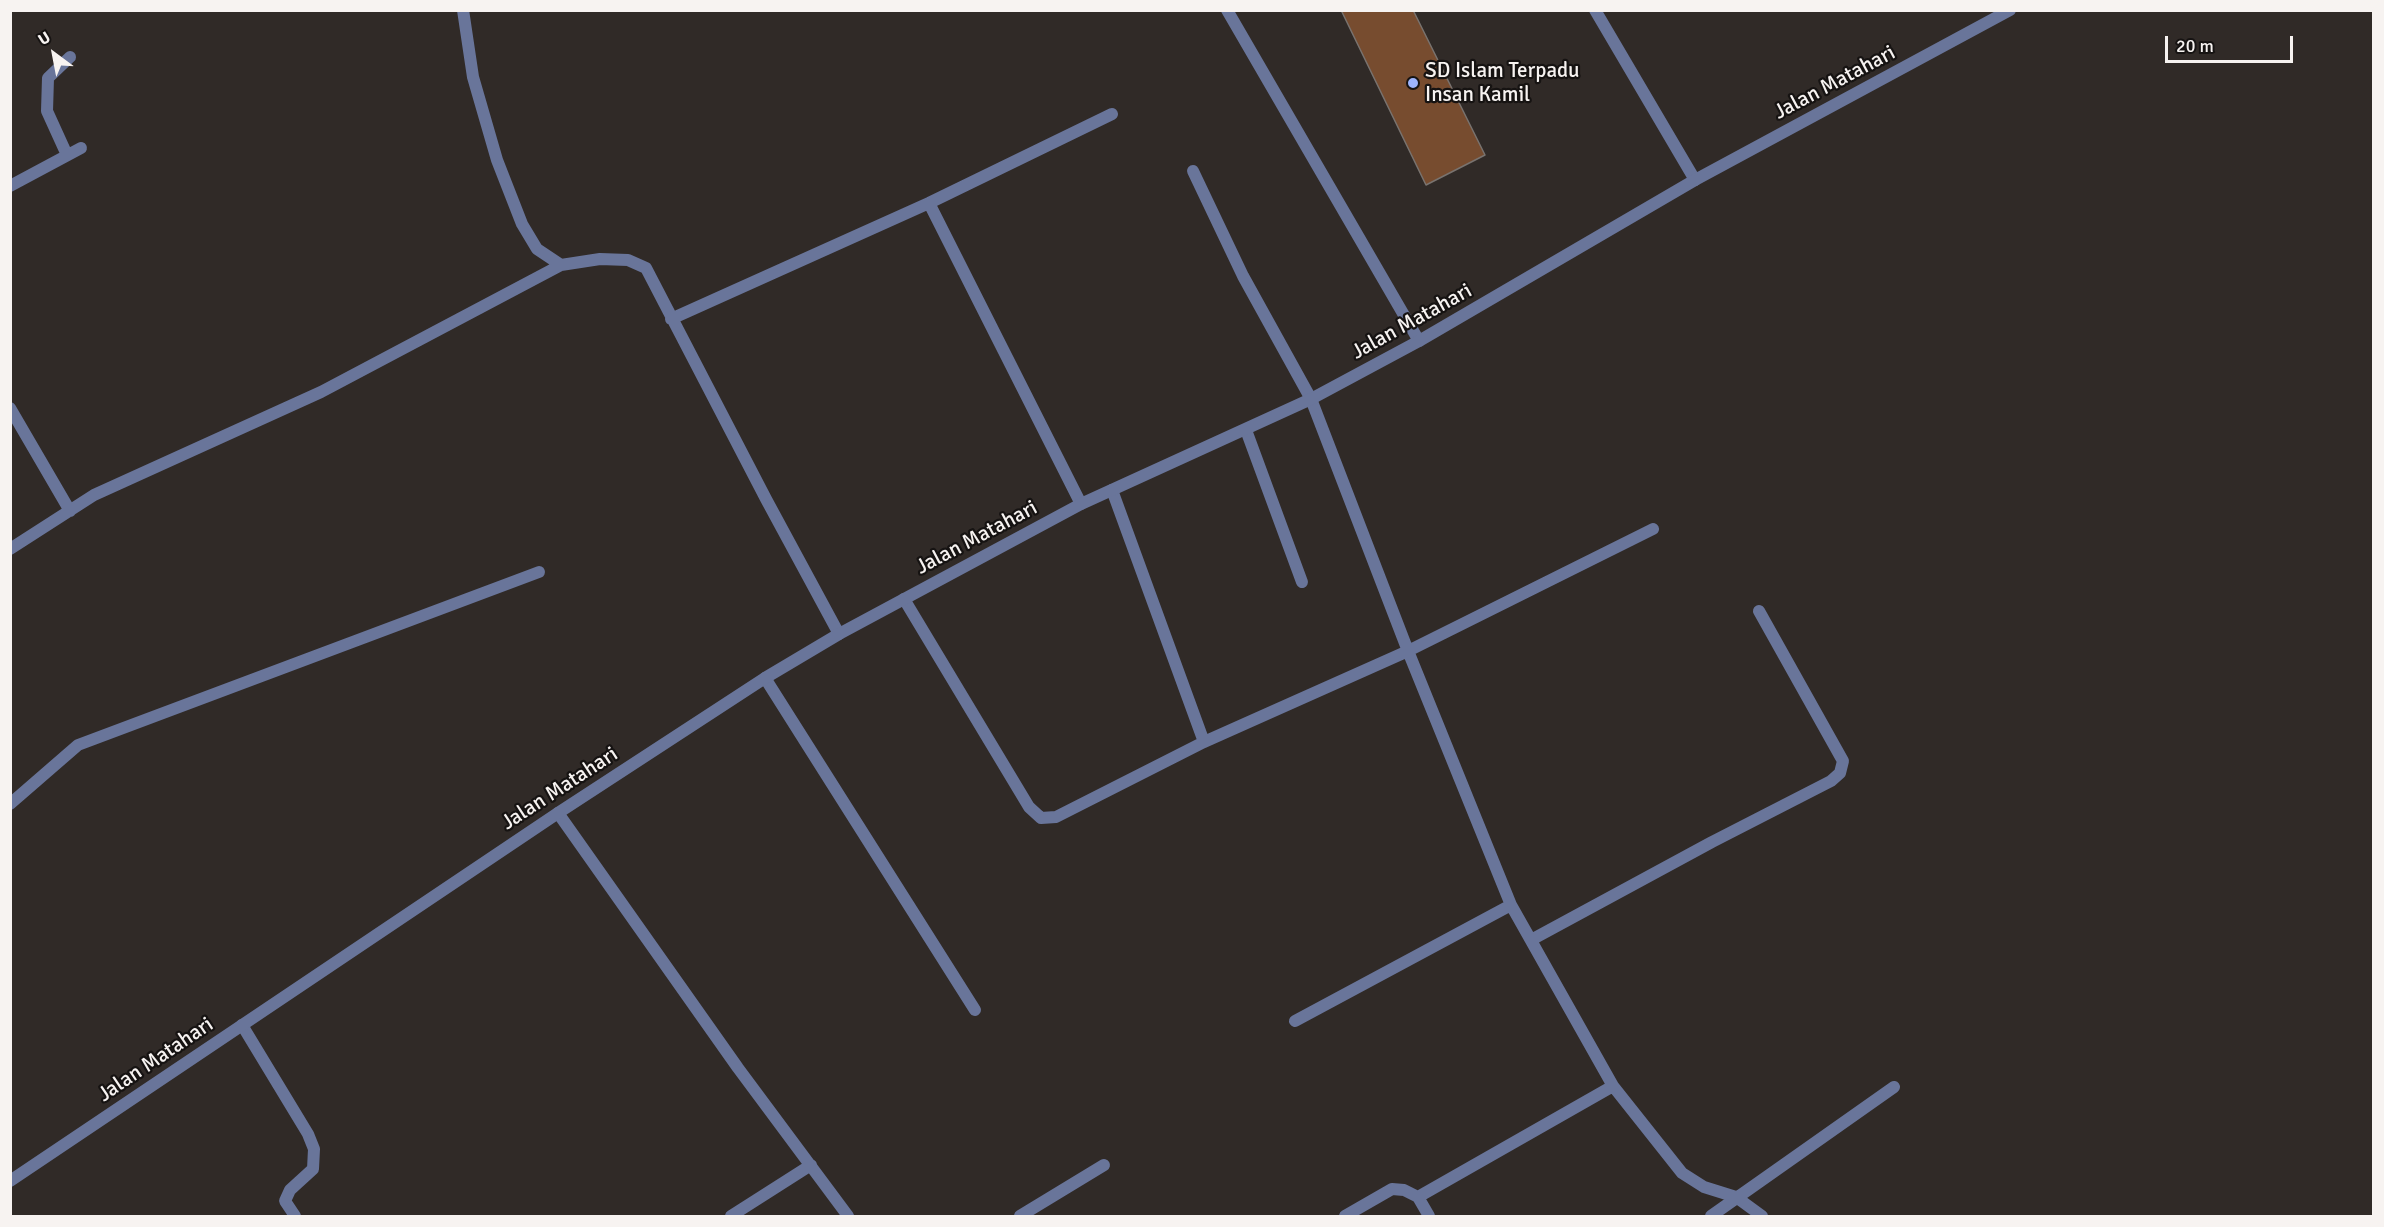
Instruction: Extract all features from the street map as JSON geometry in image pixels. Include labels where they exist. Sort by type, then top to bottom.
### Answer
[{"type":"street","points":[[463,10],[473,77],[497,160],[522,224],[537,249],[561,265]]},
{"type":"street","points":[[1227,10],[1419,342]]},
{"type":"street","points":[[1595,10],[1695,180]]},
{"type":"street","name":"Jalan Matahari","points":[[10,1181],[558,813],[765,678],[839,634],[1081,504],[1311,399],[1419,342],[1695,180],[2010,10]]},
{"type":"street","points":[[67,155],[47,111],[48,78],[70,57]]},
{"type":"street","points":[[671,319],[929,203],[1112,114]]},
{"type":"street","points":[[10,186],[81,148]]},
{"type":"street","points":[[1193,171],[1243,276],[1311,399],[1408,651],[1511,904],[1613,1086],[1682,1173],[1704,1187],[1736,1197],[1762,1216]]},
{"type":"street","points":[[929,203],[1081,504]]},
{"type":"street","points":[[10,549],[94,495],[321,392],[561,265],[600,259],[628,260],[646,268],[839,634]]},
{"type":"street","points":[[10,408],[70,511]]},
{"type":"street","points":[[1246,430],[1302,582]]},
{"type":"street","points":[[1112,489],[1204,741]]},
{"type":"street","points":[[904,599],[1029,807],[1041,818],[1056,817],[1204,741],[1408,651],[1653,529]]},
{"type":"street","points":[[10,804],[78,745],[539,572]]},
{"type":"street","points":[[1531,940],[1712,842],[1831,781],[1840,773],[1843,761],[1759,610]]},
{"type":"street","points":[[765,678],[975,1010]]},
{"type":"street","points":[[558,813],[738,1068],[848,1216]]},
{"type":"street","points":[[1295,1021],[1511,904]]},
{"type":"street","points":[[242,1025],[308,1134],[314,1149],[313,1169],[290,1190],[285,1201],[295,1216]]},
{"type":"street","points":[[1418,1197],[1613,1086]]},
{"type":"street","points":[[1711,1216],[1894,1087]]},
{"type":"street","points":[[731,1216],[811,1165]]},
{"type":"street","points":[[1020,1216],[1104,1166]]},
{"type":"street","points":[[1344,1216],[1392,1189],[1404,1190],[1418,1197],[1429,1216]]},
{"type":"building","name":"SD Islam Terpadu Insan Kamil","points":[[1341,10],[1413,10],[1485,155],[1426,185]]},
{"type":"place","name":"SD Islam Terpadu Insan Kamil","points":[[1413,83]]}]
